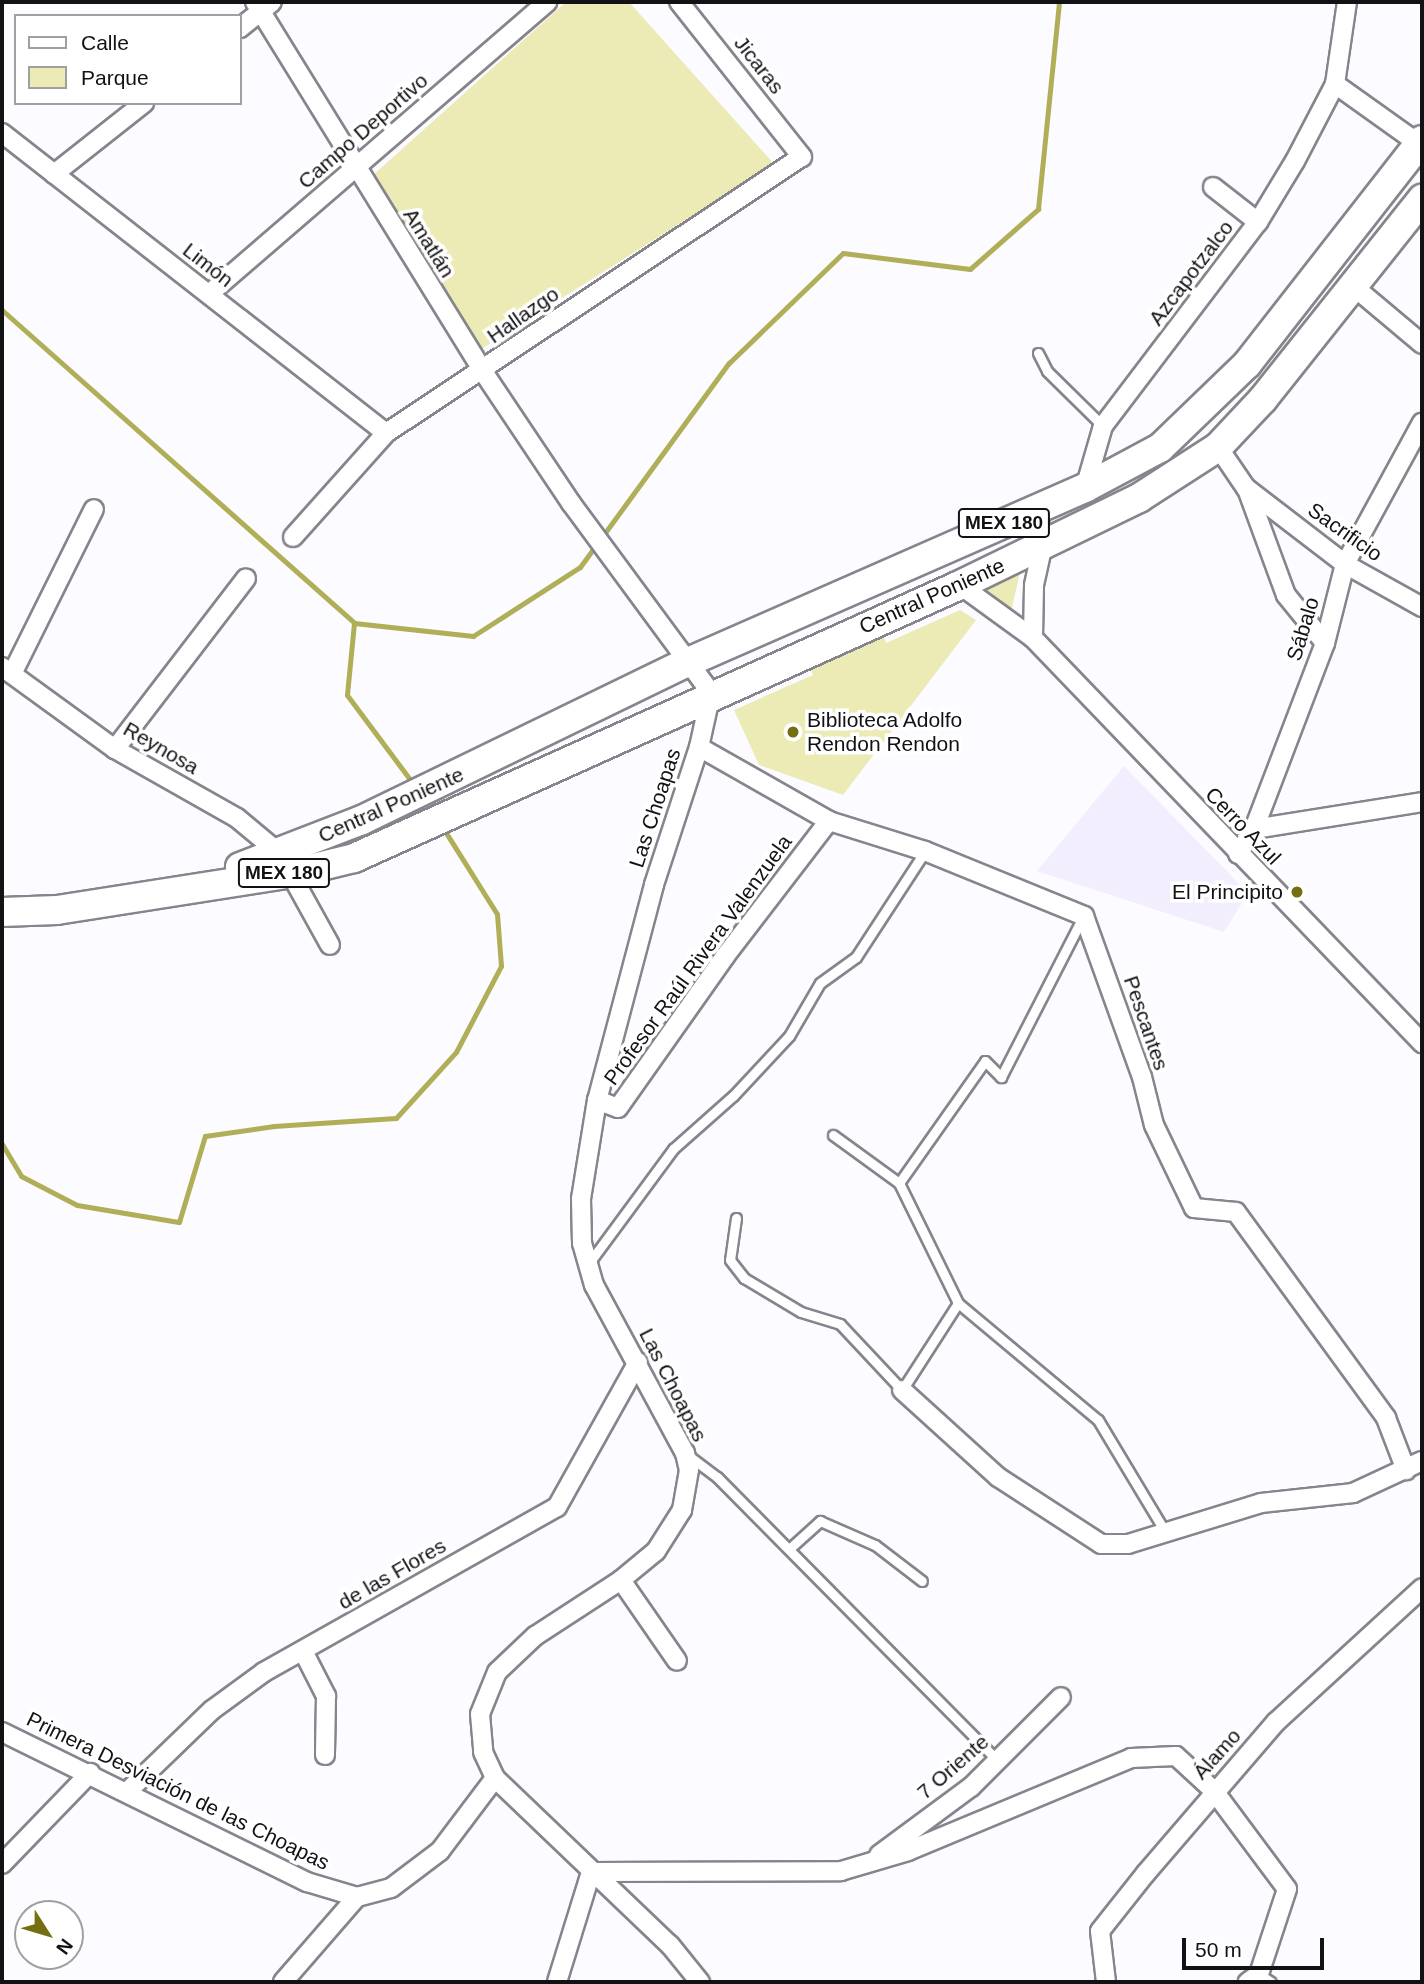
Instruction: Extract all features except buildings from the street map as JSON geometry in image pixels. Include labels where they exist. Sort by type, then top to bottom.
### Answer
[{"type":"main road","name":"Central Poniente","points":[[286,863],[362,820],[686,663],[1085,488],[1160,449],[1201,414],[1247,364],[1421,143]]},
{"type":"main road","name":"Central Poniente","points":[[2,912],[57,910],[185,887],[286,863],[380,848],[711,693],[960,585],[1139,498],[1217,447],[1263,399],[1420,206]]},
{"type":"street","name":"Campo Deportivo","points":[[209,294],[547,2]]},
{"type":"street","name":"Azcapotzalco","points":[[1085,488],[1103,426],[1258,222],[1335,84],[1347,2]]},
{"type":"street","name":"Amatlán","points":[[263,5],[355,167],[482,370],[571,503],[686,663]]},
{"type":"street","points":[[242,26],[263,5]]},
{"type":"street","name":"Jicaras","points":[[688,6],[802,157]]},
{"type":"street","points":[[1335,84],[1421,143]]},
{"type":"street","points":[[54,174],[141,105]]},
{"type":"street","name":"Limón","points":[[2,133],[386,433]]},
{"type":"street","name":"Hallazgo","points":[[293,537],[386,433],[646,256],[802,157]]},
{"type":"street","points":[[1213,187],[1258,222]]},
{"type":"street","points":[[1353,286],[1422,344]]},
{"type":"street","name":"Sábalo","points":[[1238,854],[1254,829],[1325,643],[1345,564],[1422,423]]},
{"type":"street","name":"Sacrificio","points":[[1217,447],[1246,488],[1286,595],[1325,643]]},
{"type":"street","name":"Sacrificio","points":[[1246,488],[1345,564],[1422,607]]},
{"type":"street","points":[[7,671],[94,509]]},
{"type":"street","points":[[1033,638],[1034,585],[1043,544],[1037,509]]},
{"type":"street","points":[[115,749],[246,578]]},
{"type":"street","name":"Cerro Azul","points":[[960,585],[1033,638],[1238,854],[1422,1041]]},
{"type":"street","points":[[686,663],[711,693]]},
{"type":"street","name":"Reynosa","points":[[7,671],[115,749],[237,818],[286,863]]},
{"type":"street","name":"Las Choapas","points":[[700,1982],[670,1945],[495,1778],[483,1752],[480,1713],[497,1672],[535,1636],[621,1580],[671,1532],[688,1484],[685,1453],[594,1285],[582,1242],[581,1199],[597,1100],[654,885],[699,747],[711,693]]},
{"type":"street","points":[[699,747],[829,821],[925,851],[1084,916]]},
{"type":"street","points":[[1254,829],[1422,802]]},
{"type":"street","name":"Profesor Raúl Rivera Valenzuela","points":[[597,1100],[618,1108],[726,955],[829,821]]},
{"type":"street","points":[[286,863],[330,945]]},
{"type":"street","name":"Pescantes","points":[[1084,916],[1142,1077],[1154,1125],[1194,1208],[1236,1212],[1386,1418],[1406,1470]]},
{"type":"street","name":"de las Flores","points":[[128,1791],[212,1710],[264,1672],[557,1507],[638,1362]]},
{"type":"street","points":[[902,1390],[998,1477],[1101,1544],[1128,1544],[1261,1503],[1353,1493],[1422,1461]]},
{"type":"street","points":[[621,1580],[677,1661]]},
{"type":"street","name":"Álamo","points":[[1106,1982],[1100,1931],[1214,1791],[1276,1722],[1422,1588]]},
{"type":"street","points":[[303,1651],[326,1696],[325,1755]]},
{"type":"street","name":"7 Oriente","points":[[868,1864],[971,1787],[1060,1697]]},
{"type":"street","name":"Primera Desviación de las Choapas","points":[[2,1732],[128,1791],[307,1882],[357,1897]]},
{"type":"street","points":[[557,1982],[591,1872],[841,1871],[908,1851],[1131,1758],[1176,1756],[1214,1791],[1287,1889],[1260,1980]]},
{"type":"street","points":[[2,1864],[90,1773]]},
{"type":"street","points":[[283,1982],[357,1897],[391,1888],[440,1850],[495,1778]]},
{"type":"lane","points":[[1038,353],[1047,371],[1103,426]]},
{"type":"lane","points":[[587,1264],[673,1149],[733,1096],[789,1036],[820,983],[856,957],[925,851]]},
{"type":"lane","points":[[900,1182],[985,1061],[1000,1077],[1084,916]]},
{"type":"lane","points":[[833,1135],[900,1182],[958,1303],[1098,1420],[1166,1533]]},
{"type":"lane","points":[[736,1218],[730,1260],[744,1278],[801,1312],[840,1324],[902,1390],[958,1303]]},
{"type":"lane","points":[[685,1453],[717,1478],[997,1760]]},
{"type":"lane","points":[[789,1549],[820,1521],[875,1545],[922,1581]]},
{"type":"shaded area","points":[[1124,766],[1248,893],[1224,932],[1037,871]]},
{"type":"green space","points":[[566,2],[629,2],[774,164],[475,353],[372,176]]},
{"type":"green space","points":[[1021,568],[1010,616],[977,587]]},
{"type":"green space","points":[[960,610],[976,620],[843,795],[759,765],[734,710],[813,675],[811,670],[883,634],[886,643]]},
{"type":"waterway","points":[[2,310],[354,623],[473,636],[580,567],[729,363],[843,253],[970,269],[1038,209],[1059,2]]},
{"type":"waterway","points":[[354,623],[347,695],[414,785]]},
{"type":"waterway","points":[[2,1144],[21,1176],[77,1205],[179,1222],[205,1136],[274,1126],[396,1118],[456,1052],[501,966],[497,914],[443,828]]},
{"type":"place","name":"Biblioteca Adolfo Rendon Rendon","points":[[793,732]]},
{"type":"place","name":"El Principito","points":[[1297,892]]}]
